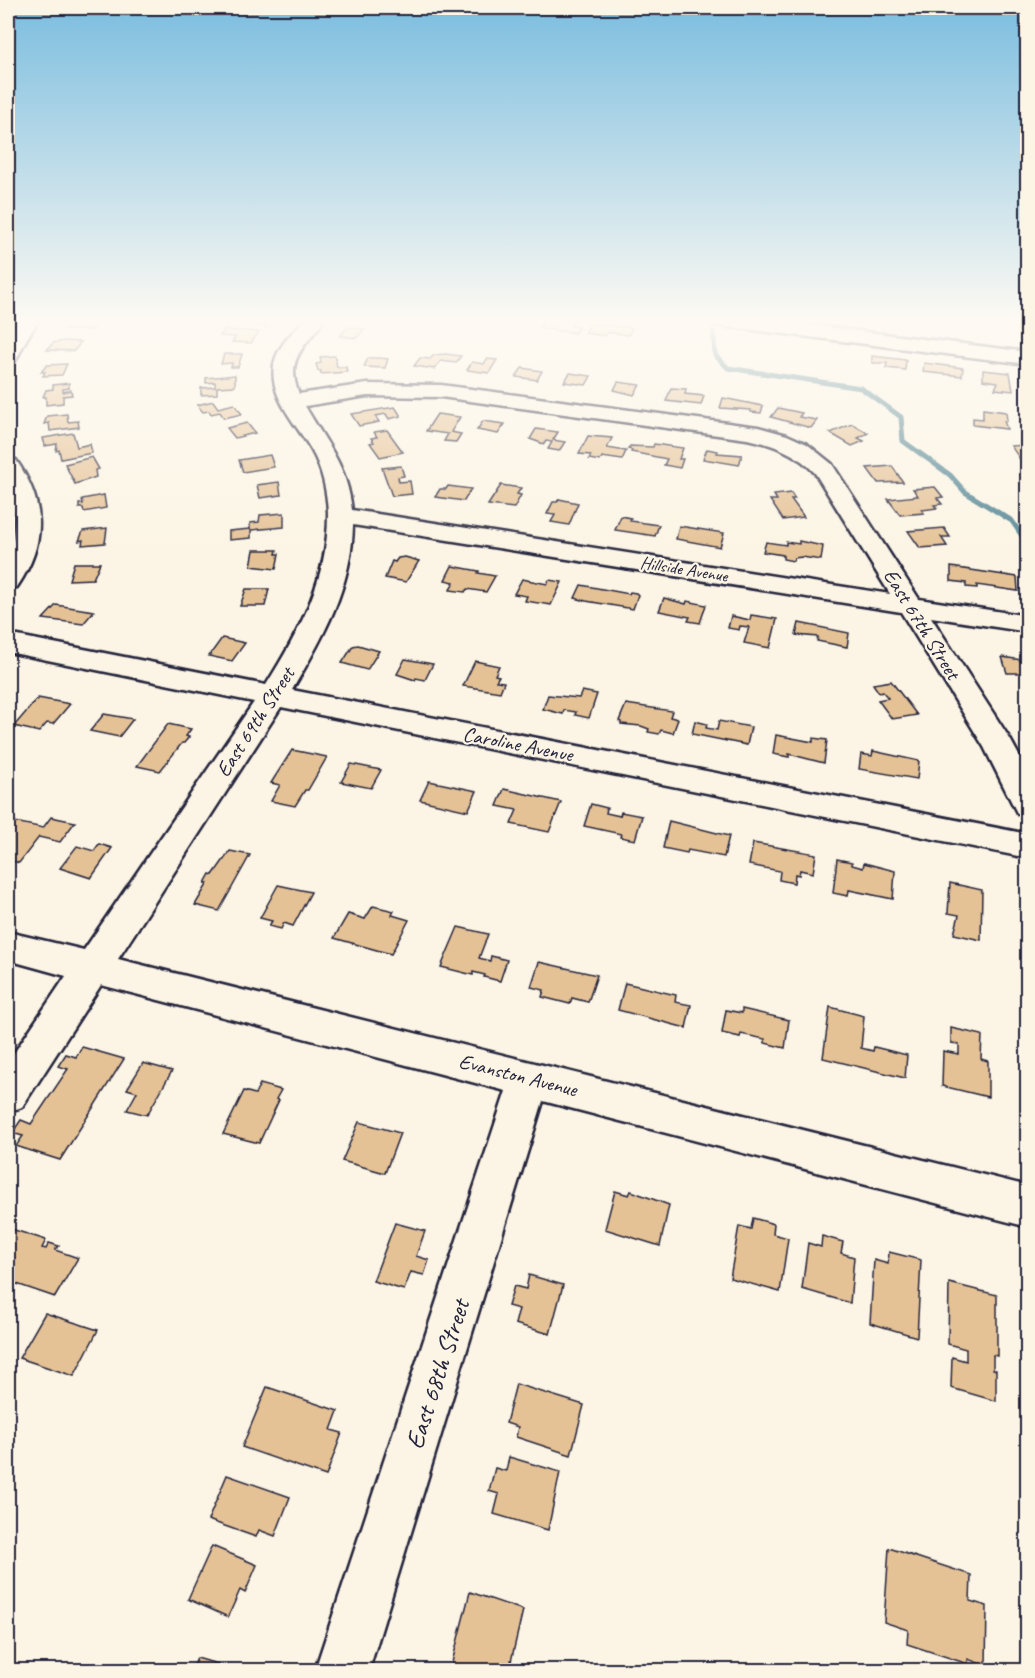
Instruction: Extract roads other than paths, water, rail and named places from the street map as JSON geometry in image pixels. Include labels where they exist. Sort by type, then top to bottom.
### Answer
[{"type":"street","name":"East 67th Street","points":[[292,401],[307,398]]},
{"type":"street","name":"East 67th Street","points":[[501,398],[747,432],[772,437],[803,451],[824,469],[999,746],[1028,805]]},
{"type":"street","name":"East 69th Street","points":[[8,1094],[274,695],[303,648],[327,597],[338,554],[339,515],[336,484],[327,459],[292,401]]},
{"type":"street","points":[[8,465],[22,490],[28,521],[23,550],[8,581]]},
{"type":"street","name":"Hillside Avenue","points":[[339,515],[1028,624]]},
{"type":"street","name":"Caroline Avenue","points":[[8,643],[1028,846]]},
{"type":"street","name":"Evanston Avenue","points":[[8,946],[1028,1207]]},
{"type":"street","name":"East 68th Street","points":[[342,1671],[530,1078]]},
{"type":"waterway","points":[[875,398],[901,417],[903,441],[950,475],[965,492],[1012,521],[1025,540]]},
{"type":"waterway","points":[[1024,539],[1028,544]]}]
